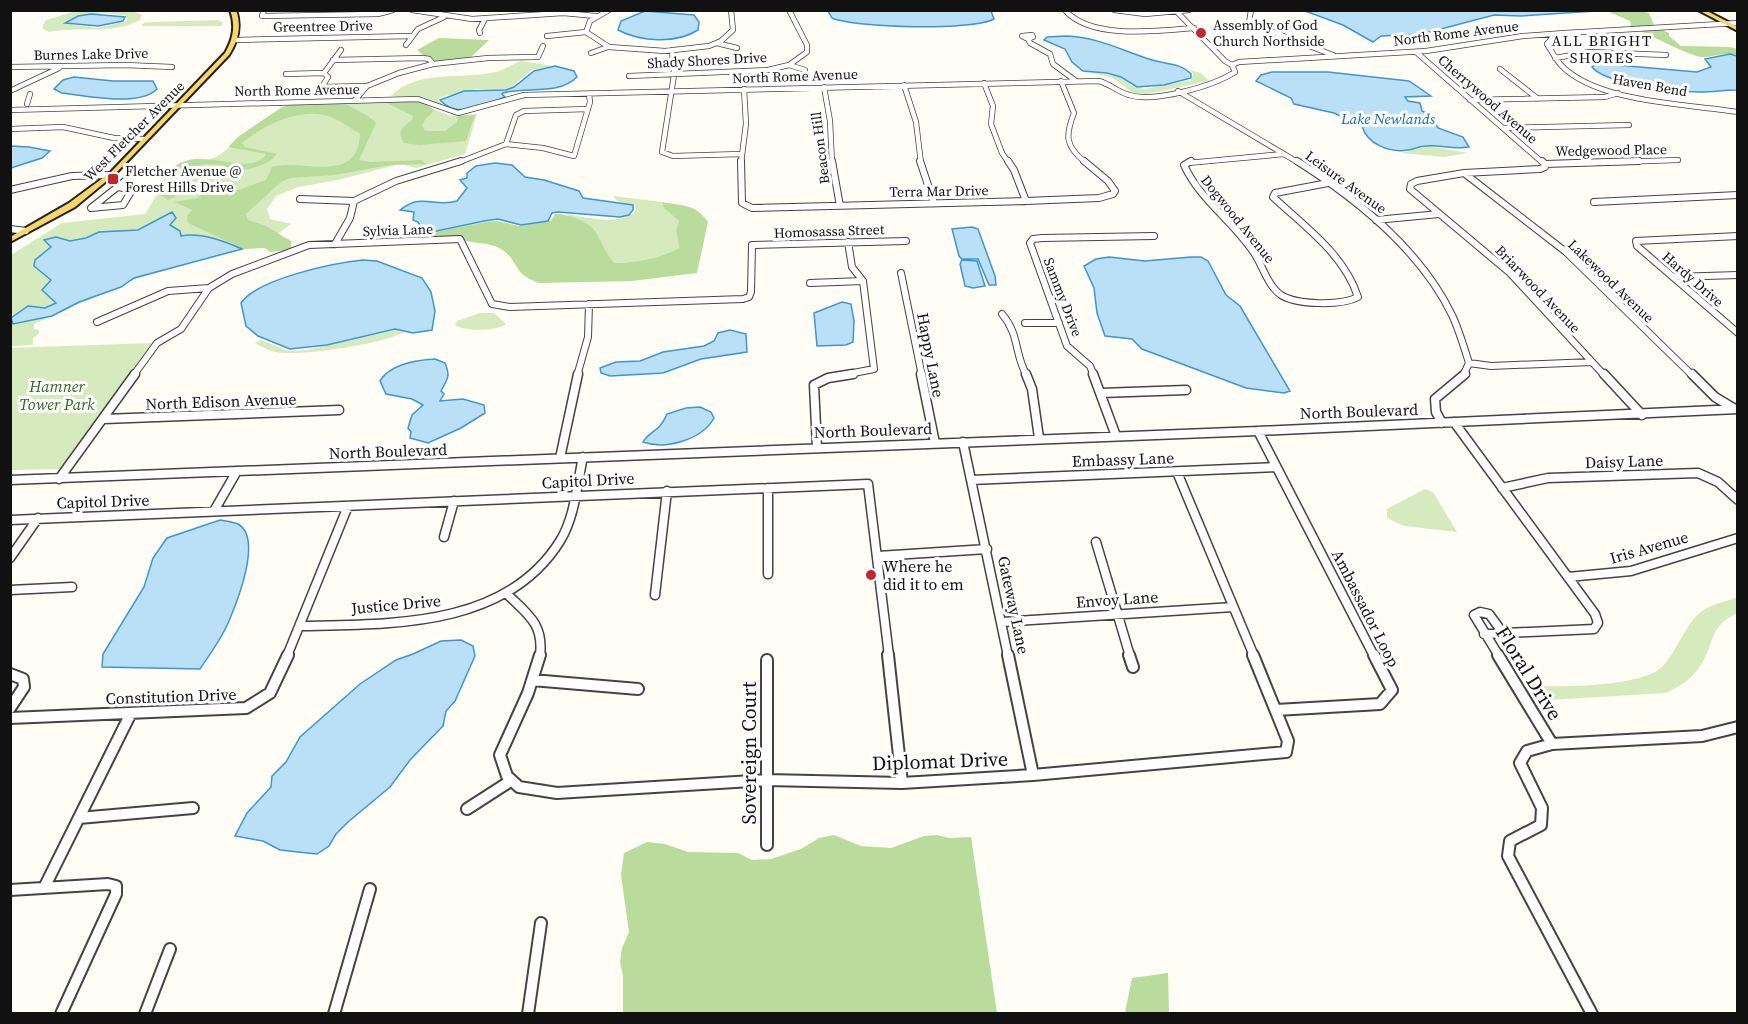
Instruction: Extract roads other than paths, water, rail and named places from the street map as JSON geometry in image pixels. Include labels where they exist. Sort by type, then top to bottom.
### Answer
[{"type":"main road","points":[[1700,10],[1736,25]]},
{"type":"main road","points":[[1708,10],[1736,25]]},
{"type":"main road","points":[[234,11],[237,20],[235,40]]},
{"type":"main road","name":"West Fletcher Avenue","points":[[10,240],[72,205],[110,175],[227,54],[235,40]]},
{"type":"street","points":[[264,10],[262,16],[378,14],[393,10]]},
{"type":"street","points":[[412,10],[444,17],[485,19],[553,12],[596,16]]},
{"type":"street","points":[[586,32],[587,24],[596,16],[609,10]]},
{"type":"street","points":[[717,43],[733,30],[731,10]]},
{"type":"street","name":"Shady Shores Drive","points":[[629,76],[768,70],[789,65],[807,52],[807,45],[789,10]]},
{"type":"street","points":[[1065,10],[1075,21],[1101,28],[1143,31],[1194,28]]},
{"type":"street","points":[[1114,10],[1145,14],[1178,13],[1189,10]]},
{"type":"street","points":[[1251,10],[1249,23],[1336,56]]},
{"type":"street","points":[[1178,13],[1226,61],[1232,64]]},
{"type":"street","points":[[406,45],[418,29],[444,17]]},
{"type":"street","points":[[480,33],[479,30],[485,19]]},
{"type":"street","points":[[1666,55],[1590,52],[1555,58],[1546,44],[1552,38],[1565,33],[1736,25]]},
{"type":"street","points":[[547,36],[586,32]]},
{"type":"street","points":[[586,32],[594,40],[608,47],[629,51],[672,50],[717,43],[736,48]]},
{"type":"street","name":"North Rome Avenue","points":[[10,110],[426,100],[441,110],[458,113],[515,96],[1062,81],[1106,82],[1114,85],[1122,93],[1137,97],[1178,91],[1232,76],[1235,72],[1232,64],[1255,60],[1416,52],[1565,33]]},
{"type":"street","points":[[1541,35],[1552,38]]},
{"type":"street","name":"Greentree Drive","points":[[235,40],[411,36]]},
{"type":"street","points":[[1028,39],[1030,43],[1050,54],[1053,64],[1076,81]]},
{"type":"street","points":[[286,74],[324,73],[328,77],[322,87],[367,86],[399,73],[433,64],[488,58],[538,57],[543,46]]},
{"type":"street","points":[[591,53],[608,47]]},
{"type":"street","points":[[324,73],[341,50]]},
{"type":"street","points":[[672,50],[674,75],[662,152],[664,154],[741,154]]},
{"type":"street","name":"Cherrywood Avenue","points":[[1416,52],[1545,164]]},
{"type":"street","points":[[333,60],[423,58],[429,59],[433,64]]},
{"type":"street","name":"Haven Bend","points":[[1555,58],[1576,78],[1618,93],[1737,112]]},
{"type":"street","name":"Burnes Lake Drive","points":[[10,67],[145,65],[172,67]]},
{"type":"street","points":[[789,65],[805,70]]},
{"type":"street","points":[[10,91],[64,66]]},
{"type":"street","points":[[1500,69],[1537,98]]},
{"type":"street","name":"Terra Mar Drive","points":[[744,89],[746,124],[741,154],[742,202],[747,207],[1026,201],[1099,198],[1113,194],[1115,191],[1106,178],[1083,162],[1071,149],[1065,135],[1066,127],[1074,113],[1062,81]]},
{"type":"street","points":[[984,83],[993,106],[992,124],[1002,153],[1014,170],[1026,201]]},
{"type":"street","points":[[904,85],[916,122],[918,154],[933,203]]},
{"type":"street","points":[[355,100],[367,86]]},
{"type":"street","name":"Beacon Hill","points":[[824,87],[830,121],[831,158],[840,206]]},
{"type":"street","name":"Leisure Avenue","points":[[1178,91],[1284,154],[1328,183],[1376,220],[1407,251],[1438,291],[1456,326],[1469,363]]},
{"type":"street","points":[[590,102],[598,93]]},
{"type":"street","points":[[1470,100],[1605,97],[1618,93]]},
{"type":"street","points":[[20,110],[27,104],[30,94]]},
{"type":"street","points":[[300,199],[354,201],[396,181],[451,165],[506,144],[543,148],[574,156],[590,102],[589,94]]},
{"type":"street","points":[[27,104],[90,104]]},
{"type":"street","points":[[506,144],[516,115],[524,111],[588,109]]},
{"type":"street","points":[[1503,128],[1629,125]]},
{"type":"street","points":[[10,129],[63,127],[114,138],[144,139]]},
{"type":"street","name":"Dogwood Avenue","points":[[1284,154],[1191,162],[1184,165],[1207,203],[1252,251],[1279,293],[1295,300],[1336,303],[1350,302],[1358,297],[1350,280],[1318,238],[1273,195],[1328,183]]},
{"type":"street","name":"Wedgewood Place","points":[[1410,189],[1411,184],[1417,181],[1464,173],[1540,169],[1545,167],[1545,164],[1678,160]]},
{"type":"street","points":[[10,190],[86,173],[110,175]]},
{"type":"street","points":[[119,187],[132,190],[123,205],[91,208],[135,173]]},
{"type":"street","name":"Lakewood Avenue","points":[[1464,173],[1566,252],[1715,397],[1737,410]]},
{"type":"street","name":"Briarwood Avenue","points":[[1410,189],[1510,273],[1642,415]]},
{"type":"street","points":[[1594,202],[1737,195]]},
{"type":"street","points":[[335,244],[350,218],[354,201]]},
{"type":"street","points":[[1376,220],[1439,214]]},
{"type":"street","points":[[10,229],[26,231]]},
{"type":"street","name":"Sammy Drive","points":[[1116,436],[1090,366],[1067,346],[1029,243],[1033,239],[1154,236]]},
{"type":"street","name":"Hardy Drive","points":[[1737,236],[1636,241],[1637,246],[1737,333]]},
{"type":"street","name":"Sylvia Lane","points":[[60,479],[157,343],[181,329],[209,288],[232,274],[309,245],[460,239],[492,304],[510,307],[746,298],[751,292],[752,245]]},
{"type":"street","name":"Homosassa Street","points":[[752,245],[906,241]]},
{"type":"street","points":[[817,447],[814,385],[825,376],[862,374],[874,369],[863,281],[852,267],[848,242]]},
{"type":"street","name":"Happy Lane","points":[[901,273],[935,442]]},
{"type":"street","points":[[1673,277],[1737,275]]},
{"type":"street","points":[[810,283],[863,281]]},
{"type":"street","points":[[97,322],[168,291],[209,288]]},
{"type":"street","points":[[560,458],[571,399],[588,337],[589,304]]},
{"type":"street","points":[[1002,314],[1019,339],[1019,356],[1030,383],[1033,417],[1039,438]]},
{"type":"street","points":[[1025,323],[1059,322]]},
{"type":"street","points":[[1442,423],[1436,412],[1435,399],[1464,376],[1469,363],[1491,366],[1592,362]]},
{"type":"street","points":[[1101,393],[1186,390]]},
{"type":"street","name":"North Edison Avenue","points":[[104,419],[339,410]]},
{"type":"street","name":"North Boulevard","points":[[10,480],[1737,410]]},
{"type":"street","points":[[1455,422],[1596,615],[1599,623],[1597,626],[1583,630],[1484,634]]},
{"type":"street","name":"Ambassador Loop","points":[[1258,431],[1392,690],[1380,704],[1276,710]]},
{"type":"street","name":"Gateway Lane","points":[[963,442],[1033,775]]},
{"type":"street","name":"Justice Drive","points":[[301,626],[424,620],[471,608],[506,593],[535,574],[561,541],[583,457]]},
{"type":"street","name":"Embassy Lane","points":[[971,480],[1276,467]]},
{"type":"street","points":[[214,511],[237,471]]},
{"type":"street","name":"Diplomat Drive","points":[[509,782],[524,792],[557,793],[767,780],[902,783],[1033,775],[1286,752],[1288,741],[1276,710],[1177,472]]},
{"type":"street","name":"Daisy Lane","points":[[1502,488],[1515,488],[1548,478],[1698,473],[1718,482],[1737,501]]},
{"type":"street","name":"Capitol Drive","points":[[10,520],[868,484],[878,556],[902,783]]},
{"type":"street","points":[[768,488],[768,574]]},
{"type":"street","points":[[655,595],[667,491]]},
{"type":"street","points":[[444,537],[454,501]]},
{"type":"street","name":"Constitution Drive","points":[[10,718],[246,708],[270,693],[301,626],[348,506]]},
{"type":"street","points":[[10,558],[38,518]]},
{"type":"street","name":"Iris Avenue","points":[[1568,577],[1631,571],[1737,538]]},
{"type":"street","points":[[1096,542],[1133,667]]},
{"type":"street","points":[[878,556],[987,549]]},
{"type":"street","points":[[10,590],[72,586]]},
{"type":"street","points":[[467,809],[509,782],[503,771],[500,755],[542,655],[541,634],[530,615],[506,593]]},
{"type":"street","name":"Envoy Lane","points":[[1002,622],[1233,607]]},
{"type":"street","name":"Floral Drive","points":[[1503,633],[1489,614],[1476,613],[1474,618],[1552,744],[1527,751],[1520,764],[1542,808],[1541,825],[1510,841],[1508,856],[1592,1014]]},
{"type":"street","name":"Sovereign Court","points":[[767,660],[767,845]]},
{"type":"street","points":[[10,674],[23,679],[24,687],[10,708]]},
{"type":"street","points":[[532,680],[638,689]]},
{"type":"street","points":[[44,888],[131,713]]},
{"type":"street","points":[[1552,744],[1702,736],[1737,727]]},
{"type":"street","points":[[79,818],[193,808]]},
{"type":"street","points":[[10,890],[108,884],[116,886],[116,894],[61,1014]]},
{"type":"street","points":[[334,1014],[370,889]]},
{"type":"street","points":[[528,1014],[541,923]]},
{"type":"street","points":[[145,1014],[170,949]]},
{"type":"water","points":[[645,11],[694,15],[699,22],[698,30],[679,38],[658,40],[637,37],[618,30],[621,21]]},
{"type":"water","points":[[828,11],[991,11],[994,19],[982,23],[939,27],[888,26],[832,18]]},
{"type":"water","points":[[1305,11],[1596,11],[1521,16],[1494,15],[1422,34],[1381,36],[1373,42],[1343,25]]},
{"type":"water","points":[[91,14],[125,17],[123,21],[98,26],[65,23],[78,16]]},
{"type":"water","points":[[1066,36],[1100,42],[1152,60],[1178,66],[1187,70],[1191,78],[1164,85],[1137,87],[1121,77],[1083,71],[1072,62],[1065,49],[1044,40],[1047,37]]},
{"type":"water","points":[[1730,54],[1737,56],[1737,90],[1700,92],[1659,89],[1611,78],[1592,67],[1596,64],[1605,64],[1697,72],[1711,67],[1705,59]]},
{"type":"water","points":[[555,66],[574,71],[577,77],[561,87],[503,93],[505,97],[471,109],[455,109],[440,100],[464,91],[506,90],[514,87],[534,71]]},
{"type":"water","name":"Lake Newlands","points":[[1272,72],[1328,72],[1409,81],[1431,96],[1405,97],[1408,101],[1420,103],[1422,111],[1430,115],[1438,128],[1463,137],[1469,147],[1422,146],[1401,151],[1380,146],[1369,138],[1362,126],[1334,113],[1294,104],[1291,98],[1256,81],[1261,75]]},
{"type":"water","points":[[74,77],[113,81],[153,81],[157,89],[138,98],[112,99],[62,93],[54,89],[63,80]]},
{"type":"water","points":[[11,146],[50,151],[42,158],[11,168]]},
{"type":"water","points":[[495,163],[512,165],[525,177],[544,180],[579,191],[583,198],[633,205],[633,210],[629,215],[620,217],[558,212],[552,213],[548,221],[521,225],[498,219],[432,232],[423,230],[418,222],[413,220],[414,212],[400,210],[415,202],[449,203],[457,201],[467,188],[460,180],[467,178],[467,173],[476,166]]},
{"type":"water","points":[[172,212],[176,218],[170,225],[180,231],[181,236],[204,236],[242,249],[134,278],[121,287],[79,302],[52,316],[13,324],[11,318],[28,306],[45,308],[56,303],[42,290],[51,280],[34,266],[35,260],[51,247],[44,240],[56,237],[70,241],[86,238],[99,232],[138,230]]},
{"type":"water","points":[[972,227],[978,229],[995,276],[996,285],[989,285],[978,259],[962,259],[959,256],[952,229]]},
{"type":"water","points":[[1109,257],[1145,261],[1201,257],[1208,261],[1226,295],[1240,306],[1290,391],[1284,393],[1246,388],[1142,349],[1132,339],[1105,336],[1097,313],[1094,288],[1084,266],[1096,259]]},
{"type":"water","points":[[363,260],[377,261],[422,278],[431,292],[435,311],[432,330],[413,333],[395,329],[327,345],[290,349],[258,336],[246,326],[241,303],[250,294],[297,274]]},
{"type":"water","points":[[962,260],[977,261],[985,286],[973,288],[965,286],[960,264]]},
{"type":"water","points":[[842,302],[851,304],[854,321],[853,342],[846,345],[817,346],[814,313]]},
{"type":"water","points":[[730,330],[746,334],[747,352],[701,359],[663,373],[610,376],[601,373],[600,368],[616,362],[640,361],[663,352],[704,346],[714,341],[718,333]]},
{"type":"water","points":[[435,359],[445,363],[448,372],[448,378],[441,391],[444,394],[440,401],[463,399],[484,405],[485,413],[461,428],[428,443],[410,438],[411,432],[408,428],[412,415],[423,405],[412,399],[386,394],[380,381],[384,375],[397,367],[412,362]]},
{"type":"water","points":[[700,407],[711,412],[714,418],[701,432],[672,444],[643,442],[661,425],[667,414],[686,408]]},
{"type":"water","points":[[220,520],[238,524],[245,531],[248,542],[246,571],[229,621],[200,669],[102,667],[103,654],[144,587],[153,558],[167,538]]},
{"type":"water","points":[[461,640],[473,646],[475,656],[455,701],[446,711],[443,726],[410,760],[390,787],[348,822],[336,834],[329,846],[317,854],[307,853],[280,850],[263,841],[235,836],[247,813],[271,787],[272,776],[286,762],[300,737],[360,684],[396,660],[441,641]]},
{"type":"place","name":"Assembly of God Church Northside","points":[[1201,33]]},
{"type":"place","name":"Fletcher Avenue @ Forest Hills Drive","points":[[113,179]]},
{"type":"place","name":"Where he did it to em","points":[[871,575]]},
{"type":"district","name":"ALL BRIGHT SHORES","points":[[1602,50]]},
{"type":"park label","name":"Hamner Tower Park","points":[[57,395]]}]
